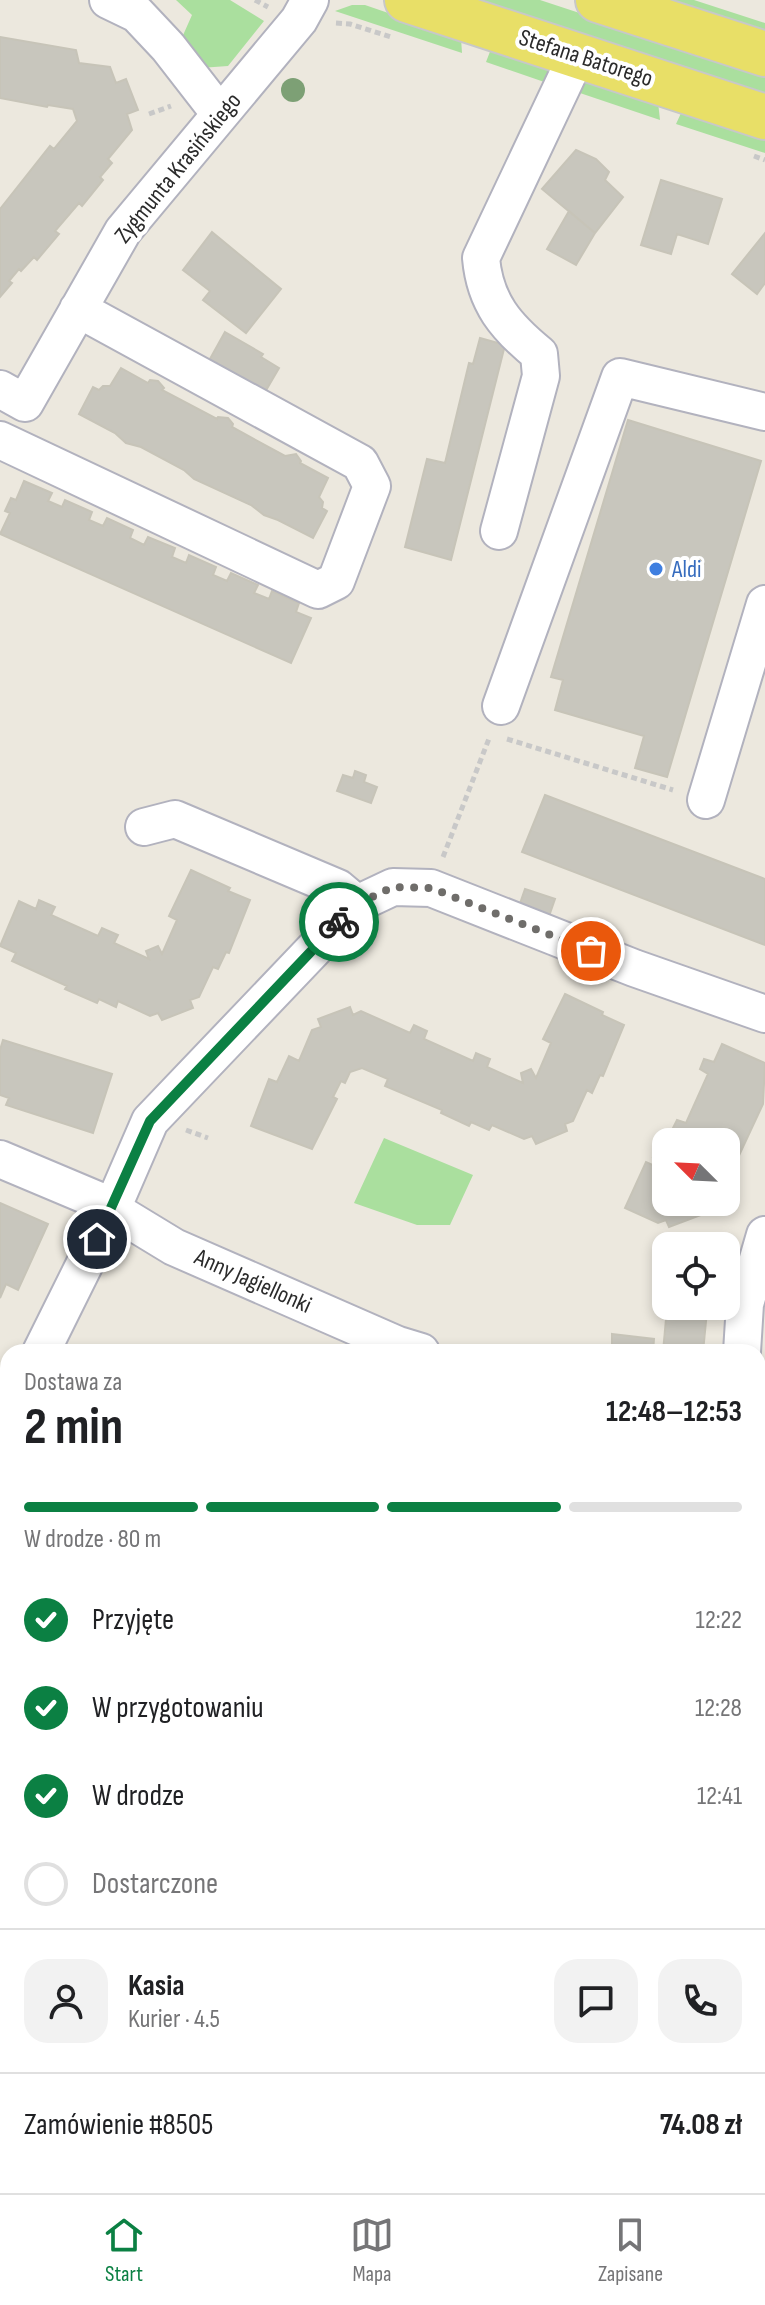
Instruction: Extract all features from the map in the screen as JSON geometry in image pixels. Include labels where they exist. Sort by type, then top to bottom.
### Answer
[{"type":"main road","name":"Stefana Batorego","points":[[407,0],[765,117]]},
{"type":"main road","points":[[598,0],[765,54]]},
{"type":"street","points":[[108,0],[137,14],[168,47],[220,114]]},
{"type":"street","name":"Zygmunta Krasińskiego","points":[[0,438],[12,396],[78,309],[123,231],[299,20],[310,0]]},
{"type":"street","points":[[499,531],[541,376],[539,354],[510,330],[492,301],[483,278],[481,258],[577,55]]},
{"type":"street","points":[[0,438],[318,590],[336,581],[372,486],[360,463],[78,309]]},
{"type":"street","points":[[501,706],[620,377],[765,412]]},
{"type":"street","points":[[706,800],[765,604]]},
{"type":"street","points":[[144,827],[175,819],[338,888],[357,904]]},
{"type":"street","points":[[45,1344],[111,1211],[150,1121],[357,904],[393,887],[431,888],[634,968],[765,1014]]},
{"type":"street","name":"Anny Jagiellonki","points":[[0,1159],[95,1199],[174,1247],[392,1344]]},
{"type":"street","points":[[742,1344],[745,1304],[765,1235]]},
{"type":"path","points":[[149,114],[165,108]]},
{"type":"path","points":[[431,888],[490,734],[706,800]]},
{"type":"path","points":[[176,1127],[208,1138]]},
{"type":"green space","points":[[176,0],[230,0],[264,21],[228,66],[200,68],[180,42],[192,15]]},
{"type":"green space","points":[[462,0],[540,0],[765,74],[765,99]]},
{"type":"green space","points":[[657,0],[694,0],[765,23],[765,36]]},
{"type":"green space","points":[[352,5],[365,5],[461,38],[462,53],[335,11]]},
{"type":"green space","points":[[491,49],[556,71],[553,85],[486,62]]},
{"type":"green space","points":[[580,79],[658,102],[660,120],[574,91]]},
{"type":"green space","points":[[682,111],[765,138],[765,153],[676,124]]},
{"type":"green space","points":[[384,1138],[473,1175],[450,1225],[417,1225],[354,1203]]},
{"type":"building","points":[[0,37],[76,50],[79,63],[110,67],[116,83],[126,79],[138,110],[127,114],[132,130],[108,159],[112,163],[100,177],[103,180],[82,206],[79,203],[55,231],[59,234],[37,260],[34,257],[21,271],[19,269],[0,297],[0,209],[50,146],[54,149],[77,121],[73,109],[0,98]]},
{"type":"building","points":[[576,150],[596,159],[609,172],[605,180],[623,197],[595,233],[542,189]]},
{"type":"building","points":[[661,180],[722,199],[708,244],[677,234],[671,254],[641,245]]},
{"type":"building","points":[[569,211],[595,233],[576,265],[547,249]]},
{"type":"building","points":[[212,232],[281,289],[246,333],[203,300],[210,291],[183,270]]},
{"type":"building","points":[[765,233],[765,283],[757,294],[732,274]]},
{"type":"building","points":[[225,332],[263,354],[261,357],[279,368],[265,392],[210,359]]},
{"type":"building","points":[[480,338],[505,345],[451,560],[405,547],[427,459],[445,463],[469,363],[473,364]]},
{"type":"building","points":[[121,368],[148,383],[150,380],[158,381],[164,388],[162,390],[217,419],[228,418],[232,427],[285,456],[296,454],[300,463],[328,478],[319,497],[323,502],[322,508],[327,511],[313,538],[194,479],[184,470],[141,447],[126,443],[115,433],[79,414],[93,387],[99,390],[110,386]]},
{"type":"building","name":"Aldi","points":[[628,420],[761,461],[667,777],[635,768],[644,736],[555,710],[563,680],[551,677]]},
{"type":"building","points":[[24,481],[52,493],[48,501],[62,507],[65,500],[92,512],[89,520],[103,526],[107,518],[133,530],[130,538],[144,545],[148,537],[175,548],[172,557],[186,563],[189,555],[216,567],[213,575],[227,581],[231,573],[258,585],[254,593],[269,599],[272,591],[299,603],[296,612],[311,618],[291,663],[0,534],[10,513],[5,511],[11,498],[16,500]]},
{"type":"building","points":[[355,771],[366,775],[364,782],[377,787],[371,803],[337,791],[343,775],[353,778]]},
{"type":"building","points":[[545,795],[765,879],[765,945],[522,852]]},
{"type":"building","points":[[191,870],[250,900],[229,953],[226,952],[218,969],[213,967],[199,997],[190,1000],[193,1008],[162,1020],[158,1013],[150,1016],[118,1001],[116,1007],[99,999],[97,1003],[12,961],[16,953],[0,946],[19,901],[36,909],[39,900],[55,907],[51,915],[98,936],[102,928],[118,935],[114,943],[149,959],[146,951],[158,946],[162,954],[177,920],[169,916]]},
{"type":"building","points":[[525,889],[555,899],[547,922],[517,912]]},
{"type":"building","points":[[565,994],[624,1025],[603,1076],[600,1075],[592,1093],[587,1090],[573,1121],[565,1124],[567,1131],[536,1144],[532,1136],[524,1139],[492,1125],[489,1130],[471,1122],[469,1126],[441,1113],[442,1110],[385,1086],[388,1079],[362,1068],[350,1072],[345,1083],[341,1081],[333,1097],[337,1099],[312,1149],[251,1126],[269,1079],[277,1082],[289,1056],[299,1061],[312,1030],[321,1027],[318,1019],[350,1007],[353,1015],[361,1011],[410,1033],[414,1025],[427,1031],[424,1039],[473,1061],[476,1053],[490,1059],[487,1067],[523,1083],[521,1073],[531,1069],[536,1078],[551,1043],[543,1039]]},
{"type":"building","points":[[3,1040],[112,1074],[93,1133],[6,1105],[9,1098],[0,1095],[0,1050]]},
{"type":"building","points":[[722,1044],[765,1063],[763,1104],[740,1153],[740,1128],[673,1128],[677,1120],[686,1123],[708,1074],[700,1069],[704,1059],[714,1062]]},
{"type":"building","points":[[646,1162],[652,1165],[652,1216],[698,1216],[669,1227],[666,1220],[658,1223],[625,1208]]},
{"type":"building","points":[[0,1203],[48,1224],[18,1290],[6,1284],[0,1298]]},
{"type":"building","points":[[666,1320],[706,1320],[704,1344],[664,1344]]},
{"type":"building","points":[[612,1334],[654,1339],[654,1344],[612,1344]]},
{"type":"way so far","points":[[339,922],[357,904],[393,887],[431,888],[591,951]]},
{"type":"place","name":"Aldi","points":[[656,569]]},
{"type":"route","points":[[97,1239],[150,1121],[339,922]]}]
